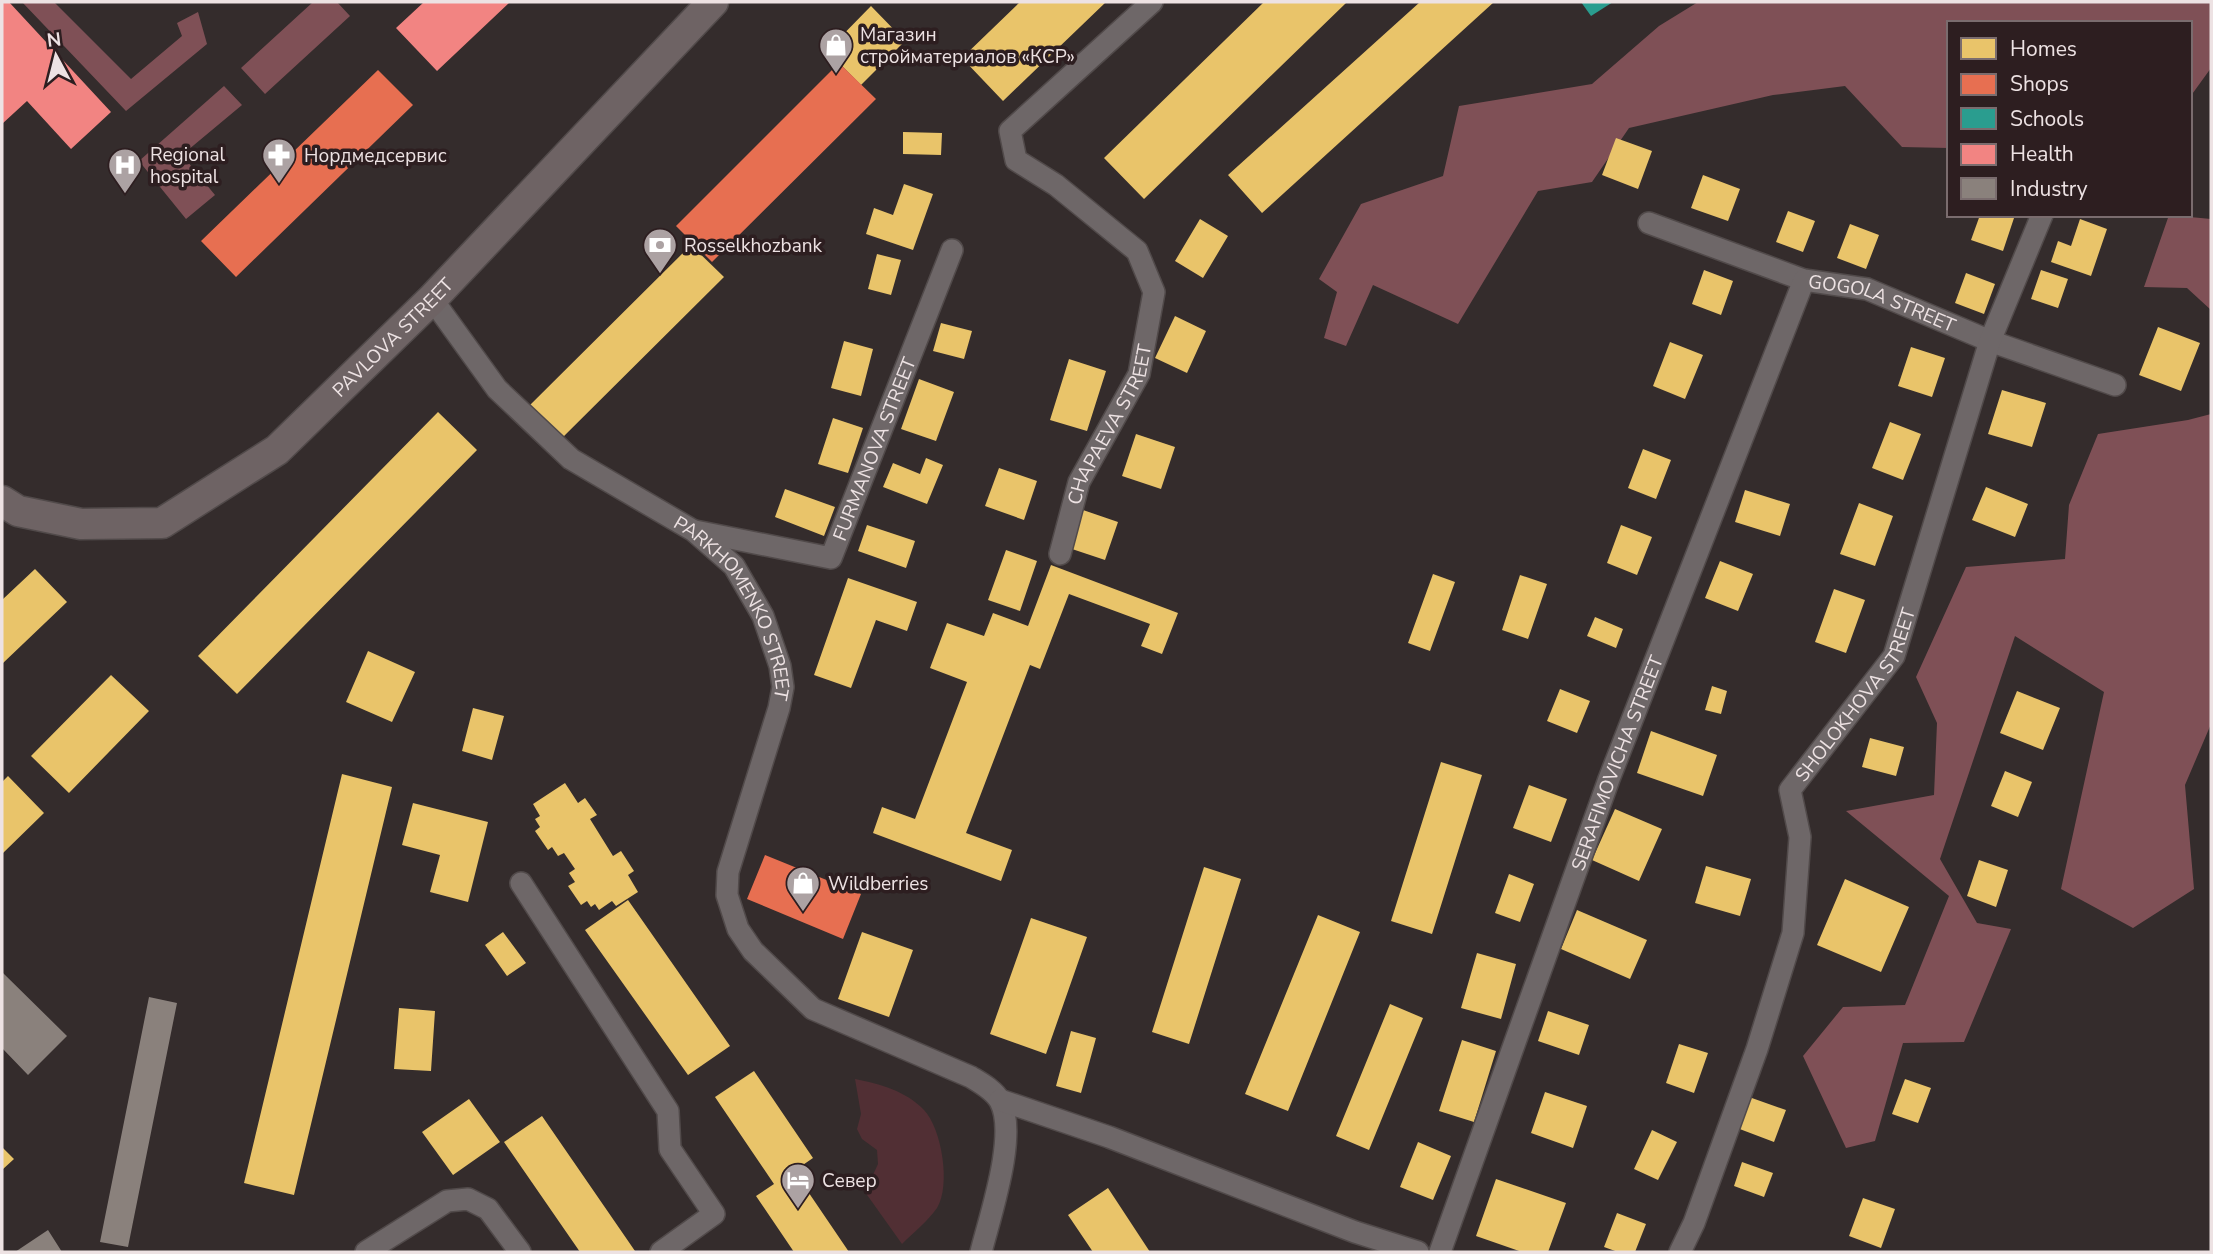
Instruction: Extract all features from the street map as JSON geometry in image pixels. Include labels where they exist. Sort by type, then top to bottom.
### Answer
[{"type":"street","name":"PAVLOVA STREET","points":[[2,500],[18,511],[81,524],[162,523],[277,450],[432,299],[713,2]]},
{"type":"street","name":"CHAPAEVA STREET","points":[[1060,554],[1079,482],[1139,374],[1154,292],[1137,251],[1056,185],[1016,160],[1010,131],[1152,2]]},
{"type":"street","name":"SHOLOKHOVA STREET","points":[[1680,1252],[1694,1223],[1752,1062],[1793,933],[1800,837],[1790,790],[1894,656],[1990,341],[2041,217]]},
{"type":"street","name":"GOGOLA STREET","points":[[1649,223],[1804,280],[1867,289],[1990,341],[2115,385]]},
{"type":"street","name":"FURMANOVA STREET","points":[[694,531],[831,558],[952,250]]},
{"type":"street","name":"SERAFIMOVICHA STREET","points":[[1440,1252],[1609,779],[1804,280]]},
{"type":"street","name":"PARKHOMENKO STREET","points":[[432,299],[497,389],[571,459],[694,531],[734,566],[763,616],[780,666],[783,687],[779,708],[728,872],[727,895],[738,929],[753,951],[813,1009],[971,1077],[986,1086],[1016,1116],[981,1252]]},
{"type":"street","points":[[521,883],[668,1111],[670,1149],[714,1214],[661,1252]]},
{"type":"street","points":[[1016,1116],[1109,1137],[1355,1232],[1418,1252]]},
{"type":"street","points":[[366,1252],[447,1201],[467,1199],[488,1209],[520,1252]]},
{"type":"shaded area","points":[[22,2],[54,2],[131,79],[182,36],[177,23],[198,12],[207,44],[126,111]]},
{"type":"shaded area","points":[[313,2],[337,2],[350,16],[265,94],[241,68]]},
{"type":"shaded area","points":[[1698,2],[2211,2],[2211,68],[2192,94],[2192,21],[1947,21],[1947,148],[1902,147],[1845,86],[1773,95],[1629,128],[1592,182],[1538,191],[1458,324],[1373,285],[1346,346],[1324,338],[1337,292],[1319,279],[1361,204],[1443,176],[1459,106],[1592,84],[1659,26]]},
{"type":"shaded area","points":[[224,86],[242,105],[182,155],[215,195],[186,219],[139,161]]},
{"type":"shaded area","points":[[2168,217],[2211,219],[2211,310],[2187,288],[2144,287]]},
{"type":"shaded area","points":[[2211,414],[2211,724],[2185,785],[2194,889],[2133,928],[2061,889],[2104,692],[2015,636],[1940,859],[1977,923],[2011,929],[1964,1042],[1903,1043],[1875,1141],[1846,1148],[1803,1056],[1843,1007],[1905,1005],[1949,896],[1846,811],[1934,795],[1937,723],[1916,677],[1966,567],[2065,559],[2069,505],[2098,434]]},
{"type":"shaded area","points":[[855,1079],[892,1089],[917,1103],[930,1119],[940,1144],[944,1172],[941,1198],[933,1213],[902,1244],[865,1192],[878,1164],[877,1150],[862,1139],[857,1129],[861,1114]]},
{"type":"building: Homes","points":[[1020,2],[1106,2],[1003,101],[962,58]]},
{"type":"building: Homes","points":[[1264,2],[1346,3],[1144,199],[1104,158]]},
{"type":"building: Homes","points":[[1420,2],[1494,2],[1262,213],[1228,175]]},
{"type":"building: Homes","points":[[871,6],[905,41],[861,85],[827,51]]},
{"type":"building: Homes","points":[[903,132],[942,133],[941,155],[903,154]]},
{"type":"building: Homes","points":[[1616,138],[1652,151],[1638,189],[1602,175]]},
{"type":"building: Homes","points":[[1703,175],[1740,189],[1728,221],[1691,208]]},
{"type":"building: Homes","points":[[904,184],[933,194],[913,250],[866,234],[874,208],[893,215]]},
{"type":"building: Homes","points":[[1788,211],[1815,221],[1803,252],[1776,242]]},
{"type":"building: Homes","points":[[1979,217],[2014,217],[2003,251],[1971,240]]},
{"type":"building: Homes","points":[[1200,219],[1228,236],[1203,278],[1175,261]]},
{"type":"building: Homes","points":[[2080,219],[2107,229],[2091,276],[2051,262],[2058,241],[2071,246]]},
{"type":"building: Homes","points":[[1850,224],[1879,235],[1866,269],[1837,258]]},
{"type":"building: Homes","points":[[691,245],[724,277],[558,442],[526,409]]},
{"type":"building: Homes","points":[[877,254],[901,260],[891,295],[868,289]]},
{"type":"building: Homes","points":[[1704,270],[1733,281],[1721,315],[1692,304]]},
{"type":"building: Homes","points":[[2041,270],[2068,279],[2058,308],[2031,299]]},
{"type":"building: Homes","points":[[1966,273],[1995,284],[1984,314],[1955,303]]},
{"type":"building: Homes","points":[[1175,316],[1206,331],[1187,373],[1155,358]]},
{"type":"building: Homes","points":[[941,323],[972,331],[964,359],[933,351]]},
{"type":"building: Homes","points":[[2158,327],[2200,343],[2181,391],[2139,375]]},
{"type":"building: Homes","points":[[844,341],[873,349],[861,396],[831,388]]},
{"type":"building: Homes","points":[[1670,342],[1703,355],[1685,399],[1653,386]]},
{"type":"building: Homes","points":[[1911,347],[1945,358],[1932,397],[1898,386]]},
{"type":"building: Homes","points":[[1069,359],[1106,371],[1087,431],[1050,420]]},
{"type":"building: Homes","points":[[919,379],[954,392],[936,441],[901,429]]},
{"type":"building: Homes","points":[[2002,390],[2046,403],[2032,447],[1988,434]]},
{"type":"building: Homes","points":[[438,412],[477,450],[237,694],[198,656]]},
{"type":"building: Homes","points":[[833,418],[863,428],[848,473],[818,464]]},
{"type":"building: Homes","points":[[1890,422],[1921,434],[1903,480],[1872,468]]},
{"type":"building: Homes","points":[[1136,434],[1175,447],[1161,489],[1122,476]]},
{"type":"building: Homes","points":[[1643,449],[1671,460],[1656,499],[1628,488]]},
{"type":"building: Homes","points":[[926,458],[943,465],[927,504],[883,487],[893,463],[920,474]]},
{"type":"building: Homes","points":[[999,468],[1037,481],[1024,520],[985,506]]},
{"type":"building: Homes","points":[[1986,487],[2028,504],[2015,537],[1972,520]]},
{"type":"building: Homes","points":[[785,489],[835,507],[824,536],[775,517]]},
{"type":"building: Homes","points":[[1745,490],[1790,504],[1780,536],[1735,522]]},
{"type":"building: Homes","points":[[1859,503],[1893,516],[1875,566],[1840,554]]},
{"type":"building: Homes","points":[[1083,510],[1118,522],[1105,560],[1069,548]]},
{"type":"building: Homes","points":[[867,525],[915,541],[906,568],[858,551]]},
{"type":"building: Homes","points":[[1621,525],[1652,537],[1637,575],[1607,563]]},
{"type":"building: Homes","points":[[1006,550],[1037,561],[1020,611],[988,600]]},
{"type":"building: Homes","points":[[1720,561],[1753,574],[1738,611],[1705,598]]},
{"type":"building: Homes","points":[[1051,565],[1178,613],[1162,654],[1141,646],[1150,624],[1069,594],[1040,669],[1030,665],[966,833],[1012,850],[1001,881],[873,833],[882,807],[915,819],[967,682],[930,668],[947,623],[984,636],[993,613],[1028,626]]},
{"type":"building: Homes","points":[[35,569],[67,602],[2,664],[2,600]]},
{"type":"building: Homes","points":[[1433,574],[1455,582],[1430,651],[1408,643]]},
{"type":"building: Homes","points":[[1520,575],[1547,584],[1528,639],[1502,630]]},
{"type":"building: Homes","points":[[848,578],[917,602],[907,631],[876,620],[851,688],[814,675]]},
{"type":"building: Homes","points":[[1834,589],[1865,600],[1846,653],[1815,642]]},
{"type":"building: Homes","points":[[1595,617],[1623,629],[1616,648],[1587,636]]},
{"type":"building: Homes","points":[[368,651],[415,672],[392,722],[346,702]]},
{"type":"building: Homes","points":[[111,675],[149,711],[69,793],[31,756]]},
{"type":"building: Homes","points":[[1712,686],[1727,691],[1721,714],[1705,710]]},
{"type":"building: Homes","points":[[1560,689],[1590,701],[1577,733],[1547,721]]},
{"type":"building: Homes","points":[[2017,691],[2060,708],[2043,750],[2000,733]]},
{"type":"building: Homes","points":[[473,708],[504,716],[492,760],[462,751]]},
{"type":"building: Homes","points":[[1651,731],[1717,755],[1703,796],[1637,773]]},
{"type":"building: Homes","points":[[1870,738],[1904,747],[1896,776],[1862,767]]},
{"type":"building: Homes","points":[[1441,762],[1482,775],[1432,934],[1391,921]]},
{"type":"building: Homes","points":[[2005,771],[2032,782],[2018,817],[1991,806]]},
{"type":"building: Homes","points":[[342,774],[392,787],[294,1195],[244,1183]]},
{"type":"building: Homes","points":[[8,776],[44,813],[2,854],[2,782]]},
{"type":"building: Homes","points":[[565,783],[578,803],[585,798],[597,815],[590,819],[613,856],[621,851],[634,871],[628,875],[638,892],[616,906],[612,901],[599,910],[595,904],[591,907],[587,901],[581,905],[568,886],[575,882],[569,873],[575,869],[564,853],[558,856],[552,847],[548,850],[535,831],[540,827],[535,819],[540,816],[533,804]]},
{"type":"building: Homes","points":[[1529,785],[1567,799],[1551,842],[1513,828]]},
{"type":"building: Homes","points":[[413,803],[488,822],[468,902],[430,892],[440,855],[402,845]]},
{"type":"building: Homes","points":[[1615,809],[1662,829],[1639,881],[1592,860]]},
{"type":"building: Homes","points":[[1979,860],[2008,870],[1996,907],[1967,896]]},
{"type":"building: Homes","points":[[1706,866],[1751,879],[1740,916],[1695,903]]},
{"type":"building: Homes","points":[[1204,867],[1241,879],[1189,1044],[1152,1032]]},
{"type":"building: Homes","points":[[1509,874],[1534,884],[1520,922],[1495,913]]},
{"type":"building: Homes","points":[[1845,879],[1909,907],[1881,972],[1817,945]]},
{"type":"building: Homes","points":[[628,900],[730,1046],[688,1075],[585,930]]},
{"type":"building: Homes","points":[[1577,910],[1647,940],[1630,979],[1561,949]]},
{"type":"building: Homes","points":[[1318,915],[1360,932],[1288,1111],[1245,1094]]},
{"type":"building: Homes","points":[[1031,918],[1087,937],[1046,1054],[990,1034]]},
{"type":"building: Homes","points":[[503,932],[526,963],[507,976],[485,945]]},
{"type":"building: Homes","points":[[862,932],[913,950],[889,1017],[838,999]]},
{"type":"building: Homes","points":[[1477,953],[1516,964],[1501,1019],[1461,1008]]},
{"type":"building: Homes","points":[[1390,1004],[1423,1018],[1369,1150],[1336,1136]]},
{"type":"building: Homes","points":[[399,1008],[435,1011],[431,1071],[394,1069]]},
{"type":"building: Homes","points":[[1548,1011],[1589,1025],[1579,1055],[1538,1041]]},
{"type":"building: Homes","points":[[1071,1031],[1096,1038],[1081,1093],[1056,1086]]},
{"type":"building: Homes","points":[[1462,1040],[1496,1051],[1474,1122],[1439,1111]]},
{"type":"building: Homes","points":[[1679,1044],[1708,1053],[1694,1093],[1666,1083]]},
{"type":"building: Homes","points":[[754,1071],[813,1158],[794,1171],[849,1252],[794,1252],[756,1196],[774,1184],[715,1097]]},
{"type":"building: Homes","points":[[1905,1079],[1931,1088],[1918,1123],[1892,1114]]},
{"type":"building: Homes","points":[[1545,1092],[1587,1106],[1573,1148],[1531,1133]]},
{"type":"building: Homes","points":[[1749,1097],[1786,1110],[1774,1142],[1737,1128]]},
{"type":"building: Homes","points":[[469,1099],[500,1142],[453,1175],[422,1132]]},
{"type":"building: Homes","points":[[542,1116],[635,1251],[580,1252],[504,1142]]},
{"type":"building: Homes","points":[[1652,1130],[1677,1142],[1658,1180],[1634,1169]]},
{"type":"building: Homes","points":[[1418,1142],[1451,1156],[1433,1200],[1400,1187]]},
{"type":"building: Homes","points":[[2,1147],[14,1159],[2,1170]]},
{"type":"building: Homes","points":[[1742,1162],[1773,1173],[1764,1197],[1734,1186]]},
{"type":"building: Homes","points":[[1496,1179],[1566,1203],[1548,1252],[1522,1252],[1476,1236]]},
{"type":"building: Homes","points":[[1108,1188],[1150,1252],[1093,1252],[1068,1215]]},
{"type":"building: Homes","points":[[1863,1198],[1895,1209],[1881,1248],[1849,1236]]},
{"type":"building: Homes","points":[[1617,1213],[1646,1224],[1635,1252],[1618,1252],[1604,1247]]},
{"type":"building: Shops","points":[[839,63],[876,99],[712,262],[676,226]]},
{"type":"building: Shops","points":[[378,70],[413,105],[236,277],[201,241]]},
{"type":"building: Shops","points":[[765,855],[861,894],[843,939],[747,899]]},
{"type":"building: Schools","points":[[1581,2],[1613,2],[1591,16]]},
{"type":"building: Health","points":[[2,2],[9,2],[111,112],[71,149],[27,101],[2,124]]},
{"type":"building: Health","points":[[424,2],[510,2],[437,71],[396,28]]},
{"type":"building: Industry","points":[[2,972],[67,1036],[28,1075],[2,1048]]},
{"type":"building: Industry","points":[[149,997],[177,1003],[128,1247],[100,1242]]},
{"type":"building: Industry","points":[[48,1230],[62,1252],[15,1252]]},
{"type":"place","name":"Магазин стройматериалов «КСР»","points":[[836,75]]},
{"type":"place","name":"Нордмедсервис","points":[[279,185]]},
{"type":"place","name":"Regional hospital","points":[[125,195]]},
{"type":"place","name":"Rosselkhozbank","points":[[660,275]]},
{"type":"place","name":"Wildberries","points":[[803,913]]},
{"type":"place","name":"Север","points":[[798,1210]]}]
